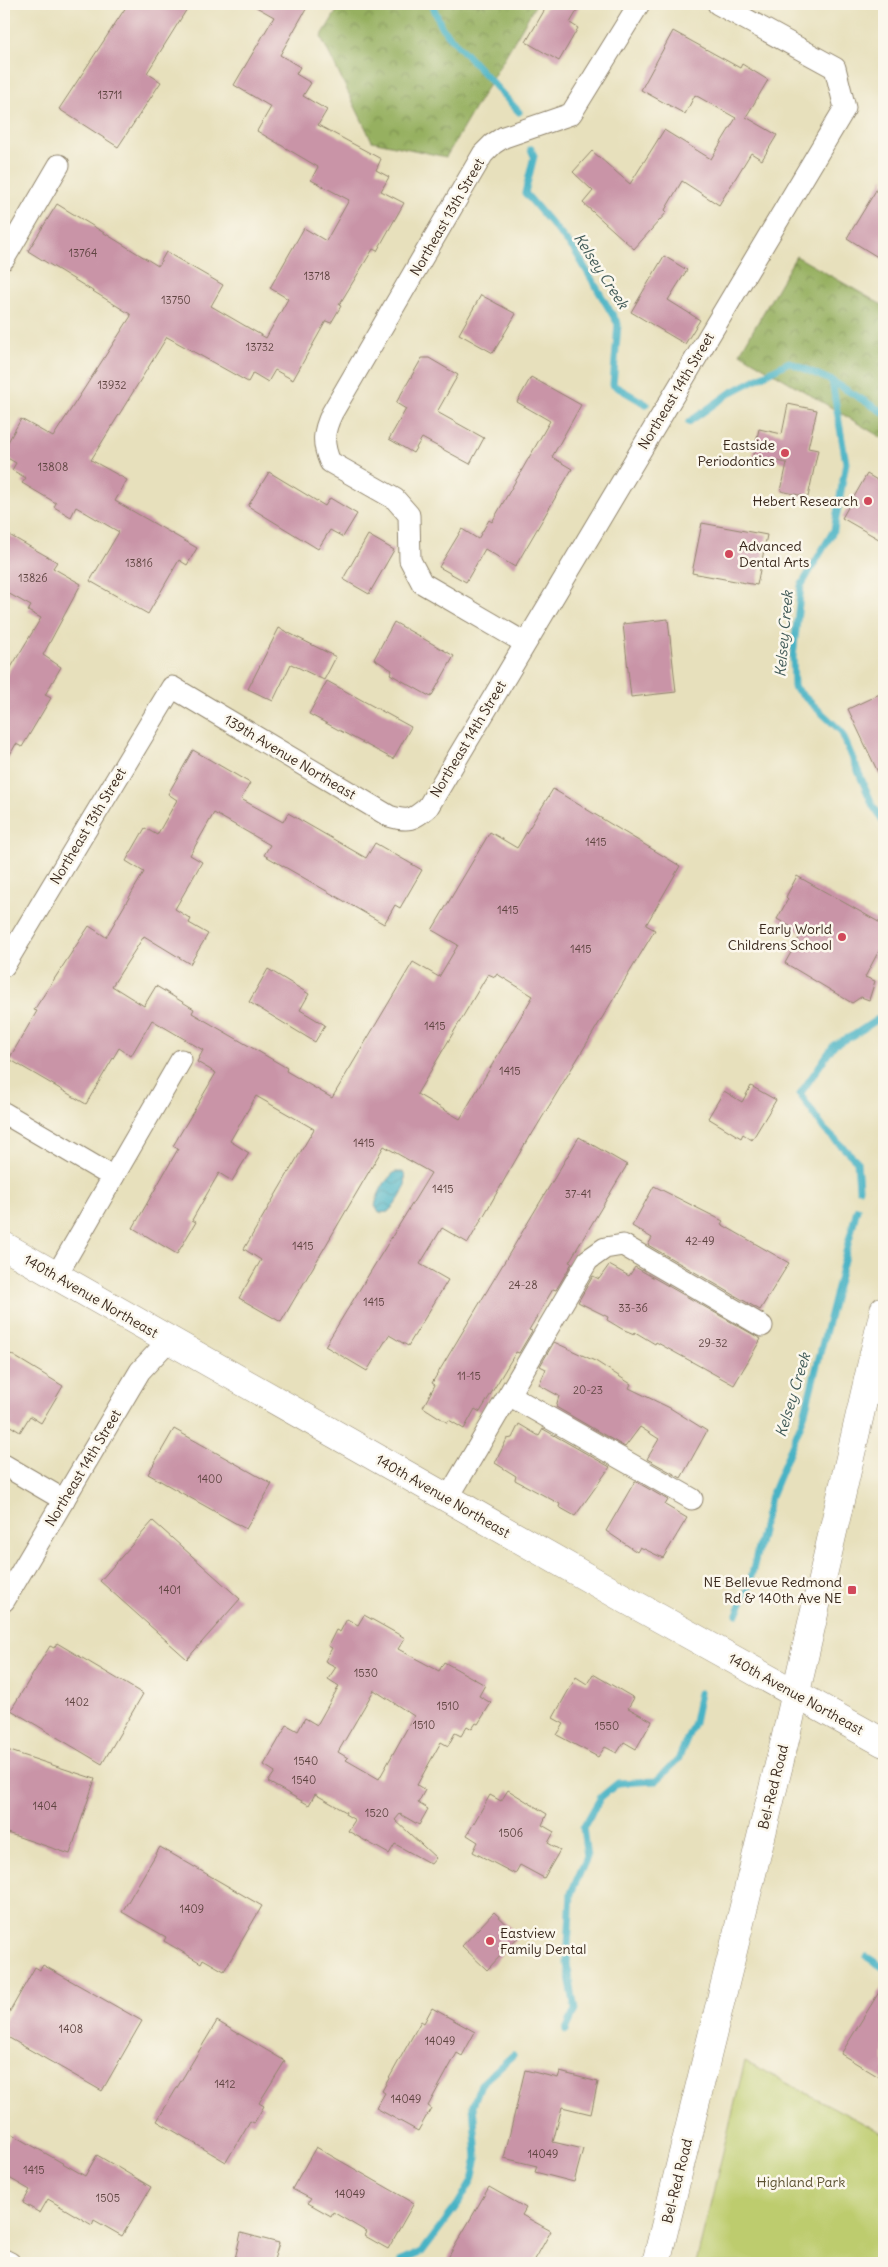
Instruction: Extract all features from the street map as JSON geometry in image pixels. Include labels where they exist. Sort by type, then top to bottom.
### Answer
[{"type":"main road","name":"140th Avenue Northeast","points":[[4,1246],[884,1743]]},
{"type":"main road","name":"Bel-Red Road","points":[[656,2263],[796,1694],[884,1310]]},
{"type":"street","name":"Northeast 13th Street","points":[[525,642],[422,582],[410,560],[411,524],[405,508],[394,499],[337,468],[330,462],[327,454],[325,429],[332,413],[483,154],[504,137],[571,114],[639,4]]},
{"type":"street","name":"Northeast 14th Street","points":[[411,820],[428,807],[845,108],[835,68],[718,4]]},
{"type":"street","points":[[4,259],[59,165]]},
{"type":"street","name":"Northeast 13th Street","points":[[4,966],[172,687]]},
{"type":"street","name":"139th Avenue Northeast","points":[[172,687],[388,816],[400,820],[411,820]]},
{"type":"street","points":[[56,1276],[181,1060]]},
{"type":"street","points":[[4,1113],[113,1177]]},
{"type":"street","points":[[448,1498],[588,1260],[605,1248],[623,1246],[762,1326]]},
{"type":"street","name":"Northeast 14th Street","points":[[4,1601],[140,1371],[169,1340]]},
{"type":"street","points":[[509,1394],[692,1499]]},
{"type":"street","points":[[4,1465],[64,1500]]},
{"type":"street","points":[[4,2260],[10,2263]]},
{"type":"green space","points":[[341,4],[536,4],[446,157],[372,141],[321,37]]},
{"type":"green space","points":[[796,256],[884,306],[884,439],[740,353]]},
{"type":"green space","name":"Highland Park","points":[[745,2061],[884,2134],[884,2263],[696,2263]]},
{"type":"water","points":[[395,1172],[403,1172],[405,1174],[404,1190],[399,1200],[388,1212],[379,1213],[375,1206],[378,1196],[382,1187]]},
{"type":"building","points":[[128,4],[190,4],[147,73],[161,82],[118,147],[59,109]]},
{"type":"building","points":[[251,4],[309,4],[280,55],[300,67],[296,74],[311,83],[303,96],[327,110],[318,125],[381,159],[376,170],[389,177],[381,191],[404,203],[377,251],[373,249],[339,305],[341,306],[331,323],[326,321],[293,380],[275,370],[268,382],[253,373],[248,382],[167,337],[91,460],[127,480],[115,501],[197,548],[187,565],[179,560],[148,614],[90,581],[119,532],[76,507],[71,517],[54,507],[56,503],[22,483],[26,478],[12,470],[16,463],[4,456],[4,449],[21,419],[53,437],[131,316],[28,251],[57,204],[158,266],[166,252],[223,285],[211,306],[266,338],[288,299],[270,288],[304,228],[326,241],[349,200],[311,180],[318,167],[257,131],[271,107],[234,85],[274,17]]},
{"type":"building","points":[[548,4],[581,4],[570,23],[578,28],[559,61],[526,42]]},
{"type":"building","points":[[673,31],[740,68],[742,64],[768,80],[746,117],[777,135],[762,160],[751,153],[719,205],[682,181],[665,210],[667,212],[634,249],[583,203],[593,191],[573,172],[592,151],[630,184],[664,130],[711,159],[736,118],[695,95],[685,114],[641,90]]},
{"type":"building","points":[[884,177],[884,261],[847,238]]},
{"type":"building","points":[[664,256],[687,270],[668,300],[700,320],[685,344],[631,312]]},
{"type":"building","points":[[481,295],[516,314],[493,353],[459,334]]},
{"type":"building","points":[[422,358],[429,358],[458,375],[437,412],[484,438],[470,464],[422,438],[413,453],[389,439],[406,409],[396,403]]},
{"type":"building","points":[[531,377],[581,405],[552,457],[572,469],[515,567],[485,549],[466,582],[439,567],[462,529],[478,539],[489,520],[492,522],[550,421],[517,402]]},
{"type":"building","name":"Eastside Periodontics","points":[[788,404],[817,410],[808,448],[818,450],[808,497],[781,491],[787,463],[753,456],[759,429],[782,434]]},
{"type":"building","points":[[269,472],[325,506],[330,498],[357,514],[343,537],[330,530],[318,549],[248,506]]},
{"type":"building","name":"Hebert Research","points":[[867,474],[884,484],[884,542],[842,518]]},
{"type":"building","name":"Advanced Dental Arts","points":[[702,523],[767,535],[757,585],[692,573]]},
{"type":"building","points":[[4,532],[57,562],[53,568],[81,584],[43,655],[61,667],[45,695],[51,698],[22,747],[16,744],[4,765],[4,679],[41,618],[28,611],[31,606],[4,591]]},
{"type":"building","points":[[368,535],[394,550],[369,594],[343,579]]},
{"type":"building","points":[[668,619],[676,692],[631,697],[623,624]]},
{"type":"building","points":[[394,622],[454,656],[431,697],[390,674],[392,670],[374,659]]},
{"type":"building","points":[[279,628],[336,657],[324,680],[291,664],[273,701],[248,689]]},
{"type":"building","points":[[327,681],[411,727],[393,759],[309,714]]},
{"type":"building","points":[[884,692],[884,785],[848,709]]},
{"type":"building","points":[[193,750],[250,783],[241,799],[283,822],[288,813],[366,858],[375,843],[422,870],[400,908],[395,905],[384,924],[264,855],[270,845],[214,813],[190,855],[202,862],[175,909],[191,919],[189,923],[208,934],[190,964],[144,936],[112,986],[144,1006],[156,986],[194,1009],[192,1013],[287,1068],[286,1071],[332,1098],[413,962],[439,977],[458,945],[432,930],[490,832],[517,848],[553,789],[680,866],[646,925],[655,930],[530,1135],[468,1243],[442,1228],[420,1264],[448,1280],[408,1346],[389,1335],[367,1371],[325,1346],[431,1173],[384,1146],[281,1322],[239,1298],[261,1260],[244,1249],[314,1129],[256,1096],[230,1141],[249,1153],[232,1181],[219,1173],[192,1220],[196,1222],[177,1254],[133,1228],[178,1149],[173,1146],[216,1073],[197,1062],[203,1050],[152,1020],[131,1056],[119,1048],[86,1104],[9,1059],[37,1011],[34,1010],[89,926],[106,937],[144,872],[126,861],[145,828],[157,835],[177,800],[168,794]],"holes":[[[488,974],[495,977],[497,974],[533,996],[460,1119],[417,1094]]]},
{"type":"building","name":"Early World Childrens School","points":[[797,876],[884,925],[884,941],[865,977],[875,981],[869,1000],[861,997],[852,1003],[785,963],[802,933],[777,919],[788,899],[786,897]]},
{"type":"building","points":[[268,969],[309,994],[300,1010],[325,1025],[315,1042],[249,1002]]},
{"type":"building","points":[[751,1086],[776,1100],[752,1140],[743,1134],[741,1138],[708,1118],[724,1091],[742,1102]]},
{"type":"building","points":[[579,1137],[627,1165],[569,1262],[572,1263],[556,1290],[553,1289],[529,1330],[532,1331],[519,1353],[516,1352],[480,1412],[475,1409],[464,1429],[449,1420],[448,1423],[423,1407],[435,1385],[432,1383]]},
{"type":"building","points":[[654,1186],[723,1221],[721,1224],[789,1263],[760,1310],[648,1245],[652,1238],[632,1226]]},
{"type":"building","points":[[609,1265],[629,1276],[635,1267],[761,1339],[734,1385],[656,1342],[655,1344],[635,1332],[634,1334],[622,1329],[607,1320],[608,1317],[578,1302],[593,1276],[599,1279]]},
{"type":"building","points":[[554,1342],[597,1362],[631,1384],[629,1388],[670,1408],[707,1431],[681,1478],[647,1459],[659,1439],[640,1427],[625,1447],[556,1407],[559,1396],[539,1385],[546,1369],[540,1366]]},
{"type":"building","points":[[4,1350],[63,1386],[41,1423],[30,1416],[20,1432],[4,1422]]},
{"type":"building","points":[[519,1424],[539,1436],[543,1429],[610,1467],[575,1516],[559,1507],[560,1504],[515,1480],[516,1476],[495,1463],[507,1439],[512,1438]]},
{"type":"building","points":[[174,1429],[272,1484],[246,1529],[148,1474]]},
{"type":"building","points":[[635,1481],[668,1500],[665,1505],[687,1518],[663,1558],[640,1547],[637,1552],[606,1531]]},
{"type":"building","points":[[153,1521],[240,1599],[187,1659],[100,1581]]},
{"type":"building","points":[[364,1615],[405,1638],[398,1649],[439,1671],[444,1662],[485,1685],[479,1696],[491,1703],[478,1724],[476,1723],[472,1729],[467,1726],[461,1736],[455,1733],[448,1746],[441,1742],[417,1785],[425,1790],[418,1803],[428,1809],[419,1825],[400,1814],[395,1820],[436,1858],[431,1864],[395,1844],[389,1854],[348,1831],[355,1820],[345,1814],[346,1812],[315,1794],[309,1805],[268,1782],[275,1772],[264,1765],[287,1725],[298,1731],[305,1718],[317,1725],[339,1686],[328,1679],[336,1667],[325,1661],[332,1648],[328,1646],[336,1630],[340,1632],[347,1619],[358,1625]],"holes":[[[374,1690],[414,1716],[379,1779],[346,1760],[348,1758],[338,1752]]]},
{"type":"building","points":[[57,1643],[143,1694],[102,1764],[11,1710],[50,1646],[54,1648]]},
{"type":"building","points":[[593,1674],[634,1698],[628,1708],[652,1721],[636,1749],[624,1742],[617,1753],[605,1747],[598,1757],[557,1735],[564,1724],[553,1718],[576,1677],[587,1684]]},
{"type":"building","points":[[4,1749],[95,1779],[70,1854],[4,1832]]},
{"type":"building","points":[[508,1790],[547,1814],[542,1825],[554,1832],[548,1843],[560,1850],[544,1878],[520,1865],[515,1874],[473,1852],[478,1842],[467,1835],[490,1795],[501,1801]]},
{"type":"building","points":[[160,1847],[262,1906],[224,1971],[203,1959],[201,1963],[164,1941],[166,1937],[122,1912]]},
{"type":"building","name":"Eastview Family Dental","points":[[494,1912],[519,1936],[487,1970],[462,1946]]},
{"type":"building","points":[[43,1965],[142,2021],[102,2091],[4,2035],[4,2022],[35,1967],[40,1970]]},
{"type":"building","points":[[884,1984],[884,2080],[841,2054]]},
{"type":"building","points":[[432,2008],[475,2032],[462,2056],[457,2053],[428,2106],[431,2108],[418,2131],[376,2108],[385,2093],[382,2091],[421,2021],[424,2023]]},
{"type":"building","points":[[217,2021],[285,2061],[259,2103],[264,2106],[254,2123],[250,2121],[226,2162],[157,2121]]},
{"type":"building","points":[[525,2070],[558,2078],[560,2072],[598,2082],[591,2114],[562,2107],[553,2142],[583,2149],[574,2182],[535,2172],[537,2166],[504,2158]]},
{"type":"building","points":[[12,2134],[85,2176],[97,2155],[151,2187],[122,2236],[94,2220],[92,2225],[48,2199],[40,2213],[23,2203],[30,2190],[4,2175],[4,2148]]},
{"type":"building","points":[[316,2147],[414,2203],[388,2249],[365,2236],[367,2232],[333,2212],[331,2216],[308,2203],[311,2199],[292,2189]]},
{"type":"building","points":[[489,2187],[526,2208],[522,2215],[551,2231],[533,2263],[445,2263]]},
{"type":"building","points":[[241,2233],[279,2243],[273,2263],[234,2263]]},
{"type":"waterway","name":"Kelsey Creek","points":[[432,4],[442,28],[519,112]]},
{"type":"waterway","name":"Kelsey Creek","points":[[531,149],[534,156],[525,193],[575,251],[618,324],[613,385],[646,404]]},
{"type":"waterway","name":"Kelsey Creek","points":[[689,422],[730,393],[789,362],[832,381],[846,463],[834,530],[801,586],[793,656],[794,687],[841,731],[873,806],[884,822]]},
{"type":"waterway","points":[[832,381],[884,413]]},
{"type":"waterway","name":"Kelsey Creek","points":[[859,1188],[857,1161],[824,1129],[800,1094],[834,1045],[854,1035],[884,1015]]},
{"type":"waterway","name":"Kelsey Creek","points":[[737,1614],[749,1587],[769,1501],[804,1416],[857,1209]]},
{"type":"waterway","name":"Kelsey Creek","points":[[566,2030],[575,2010],[567,1964],[571,1893],[587,1857],[583,1828],[601,1797],[618,1783],[656,1781],[678,1760],[694,1722],[700,1693]]},
{"type":"waterway","points":[[867,1957],[884,1968]]},
{"type":"waterway","name":"Kelsey Creek","points":[[401,2261],[422,2252],[458,2204],[472,2180],[477,2158],[473,2105],[481,2084],[513,2055]]},
{"type":"place","name":"Eastside Periodontics","points":[[785,453]]},
{"type":"place","name":"Hebert Research","points":[[868,501]]},
{"type":"place","name":"Advanced Dental Arts","points":[[729,554]]},
{"type":"place","name":"Early World Childrens School","points":[[842,937]]},
{"type":"place","name":"NE Bellevue Redmond Rd & 140th Ave NE","points":[[852,1590]]},
{"type":"place","name":"Eastview Family Dental","points":[[490,1941]]}]
